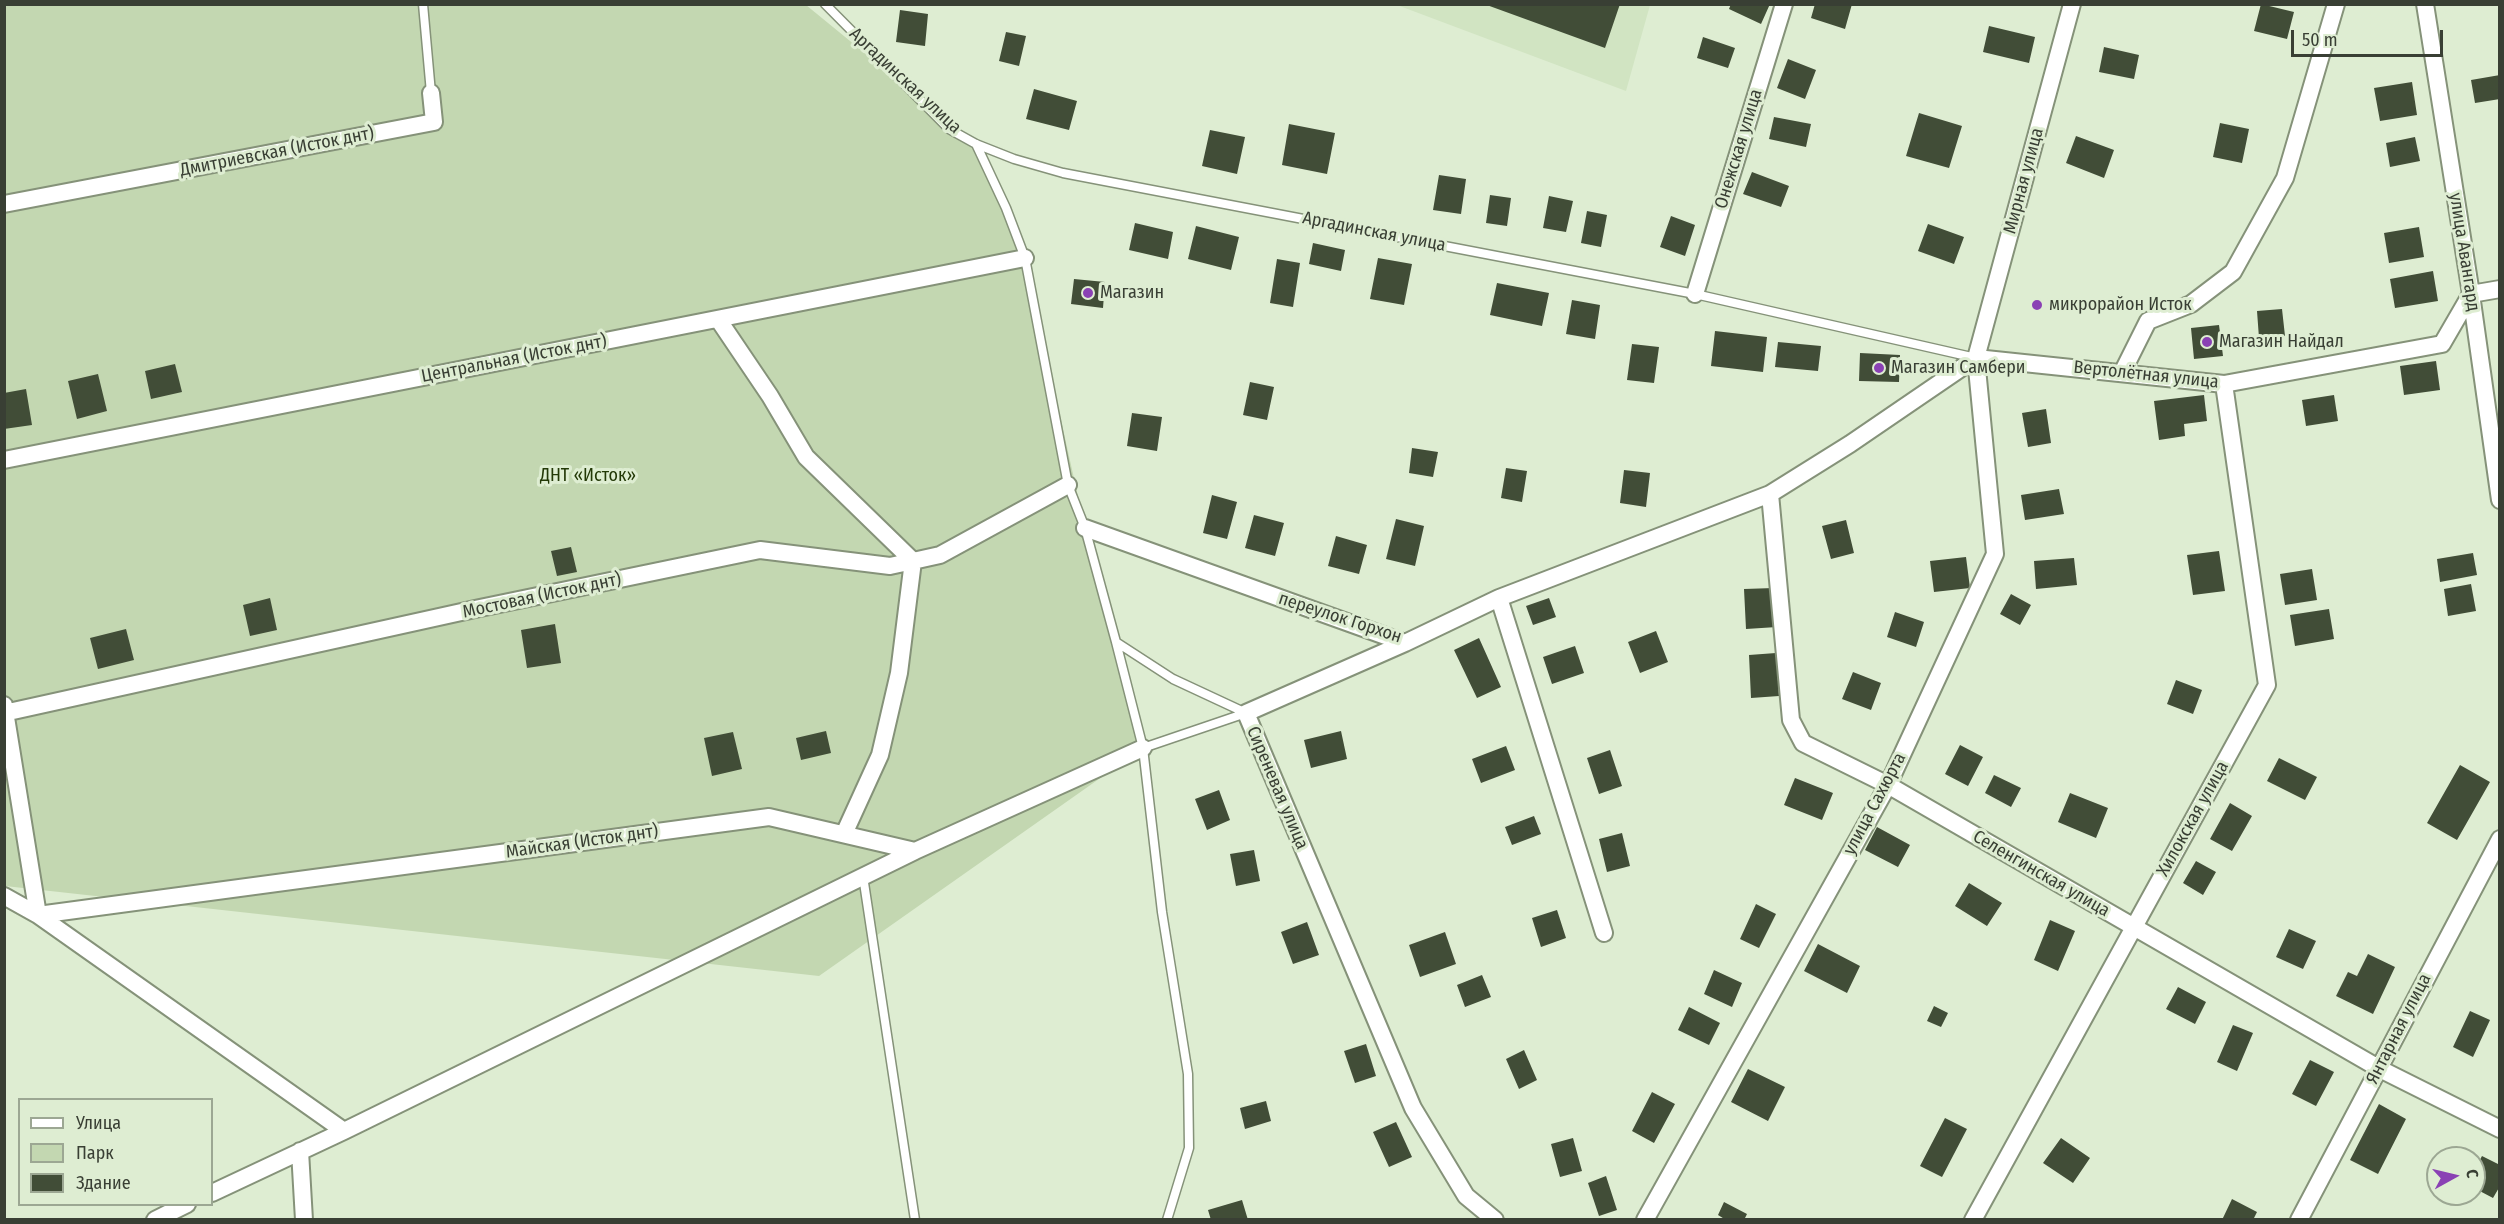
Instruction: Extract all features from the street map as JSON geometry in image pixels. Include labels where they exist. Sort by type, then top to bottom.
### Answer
[{"type":"street","name":"Онежская улица","points":[[1695,294],[1784,4]]},
{"type":"street","name":"Мирная улица","points":[[1976,358],[2072,4]]},
{"type":"street","points":[[2122,373],[2148,321],[2191,304],[2233,272],[2285,178],[2336,4]]},
{"type":"street","name":"улица Авангард","points":[[2425,4],[2499,500]]},
{"type":"street","name":"Дмитриевская (Исток днт)","points":[[4,204],[434,122],[431,93]]},
{"type":"street","name":"Центральная (Исток днт)","points":[[4,460],[1024,258]]},
{"type":"street","points":[[2470,294],[2499,289]]},
{"type":"street","name":"Вертолётная улица","points":[[1976,358],[2224,384],[2442,344],[2470,294]]},
{"type":"street","points":[[718,319],[770,396],[806,457],[913,561],[899,673],[880,755],[844,834]]},
{"type":"street","name":"переулок Горхон","points":[[1085,528],[1405,643],[1499,598],[1770,494],[1850,444],[1976,358]]},
{"type":"street","name":"улица Сахюрта","points":[[1645,1220],[1888,785],[1995,554],[1976,358]]},
{"type":"street","name":"Хилокская улица","points":[[1973,1220],[2267,685],[2224,384]]},
{"type":"street","name":"Мостовая (Исток днт)","points":[[5,712],[474,609],[760,550],[890,566],[940,555],[1068,485]]},
{"type":"street","name":"Селенгинская улица","points":[[1770,494],[1791,720],[1803,743],[1888,785],[2380,1069],[2499,1129]]},
{"type":"street","points":[[1499,598],[1604,933]]},
{"type":"street","points":[[1246,713],[1405,643]]},
{"type":"street","points":[[5,712],[38,915]]},
{"type":"street","name":"Сиреневая улица","points":[[1246,713],[1413,1108],[1466,1196],[1495,1220]]},
{"type":"street","points":[[213,1193],[344,1131],[915,851],[1143,748]]},
{"type":"street","name":"Майская (Исток днт)","points":[[38,915],[769,817],[915,851]]},
{"type":"street","name":"Янтарная улица","points":[[2300,1220],[2499,839]]},
{"type":"street","points":[[4,896],[38,915],[344,1131]]},
{"type":"street","points":[[300,1151],[304,1220]]},
{"type":"street","points":[[155,1220],[183,1206]]},
{"type":"lane","name":"Дмитриевская (Исток днт)","points":[[423,4],[431,93]]},
{"type":"lane","name":"Аргадинская улица","points":[[825,4],[949,129],[976,144],[1014,159],[1063,173],[1695,294],[1976,358]]},
{"type":"lane","points":[[976,144],[1005,208],[1024,258],[1068,485],[1085,528],[1143,748],[1162,912],[1188,1074],[1189,1148],[1167,1220]]},
{"type":"lane","points":[[1116,642],[1173,679],[1246,713]]},
{"type":"lane","name":"Сиреневая улица","points":[[1143,748],[1246,713]]},
{"type":"lane","points":[[863,876],[915,1220]]},
{"type":"shaded area","points":[[1397,5],[1650,5],[1626,91]]},
{"type":"green space","name":"ДНТ «Исток»","points":[[5,5],[806,5],[976,144],[1025,258],[1085,528],[1143,748],[819,976],[5,886]]},
{"type":"building","points":[[1484,4],[1620,4],[1605,48]]},
{"type":"building","points":[[1731,4],[1770,4],[1761,24],[1729,9]]},
{"type":"building","points":[[1815,4],[1852,4],[1845,29],[1811,18]]},
{"type":"building","points":[[2261,4],[2294,12],[2287,39],[2254,31]]},
{"type":"building","points":[[900,10],[928,14],[925,46],[896,42]]},
{"type":"building","points":[[1989,26],[2035,37],[2029,63],[1983,52]]},
{"type":"building","points":[[1006,32],[1026,36],[1019,66],[999,61]]},
{"type":"building","points":[[1703,37],[1735,48],[1728,68],[1697,58]]},
{"type":"building","points":[[2104,47],[2139,55],[2134,79],[2099,72]]},
{"type":"building","points":[[1788,59],[1816,70],[1805,99],[1777,88]]},
{"type":"building","points":[[2500,75],[2500,99],[2475,103],[2471,80]]},
{"type":"building","points":[[2412,82],[2417,115],[2380,121],[2374,88]]},
{"type":"building","points":[[1034,89],[1077,101],[1069,130],[1026,119]]},
{"type":"building","points":[[1919,113],[1962,126],[1949,168],[1906,156]]},
{"type":"building","points":[[1774,117],[1811,124],[1806,147],[1769,139]]},
{"type":"building","points":[[2220,123],[2249,129],[2242,163],[2213,157]]},
{"type":"building","points":[[1289,124],[1335,133],[1327,174],[1282,165]]},
{"type":"building","points":[[1210,130],[1245,137],[1237,174],[1202,166]]},
{"type":"building","points":[[2076,136],[2114,150],[2104,178],[2066,163]]},
{"type":"building","points":[[2415,137],[2420,161],[2390,167],[2386,143]]},
{"type":"building","points":[[1752,172],[1789,186],[1781,207],[1743,194]]},
{"type":"building","points":[[1439,175],[1466,179],[1461,214],[1433,210]]},
{"type":"building","points":[[1490,195],[1511,198],[1507,226],[1486,223]]},
{"type":"building","points":[[1549,196],[1573,201],[1566,232],[1543,228]]},
{"type":"building","points":[[1587,211],[1607,215],[1601,247],[1581,243]]},
{"type":"building","points":[[1671,216],[1695,225],[1685,256],[1660,247]]},
{"type":"building","points":[[1135,223],[1173,232],[1168,259],[1129,250]]},
{"type":"building","points":[[1928,224],[1964,237],[1954,264],[1918,251]]},
{"type":"building","points":[[1196,226],[1239,237],[1231,270],[1188,259]]},
{"type":"building","points":[[2419,227],[2424,257],[2389,263],[2384,233]]},
{"type":"building","points":[[1313,243],[1345,250],[1341,271],[1309,264]]},
{"type":"building","points":[[1378,258],[1412,264],[1404,305],[1370,299]]},
{"type":"building","points":[[1277,259],[1300,263],[1293,307],[1270,303]]},
{"type":"building","points":[[2433,271],[2438,301],[2395,308],[2390,279]]},
{"type":"building","name":"Магазин","points":[[1074,279],[1105,282],[1103,308],[1071,304]]},
{"type":"building","points":[[1497,283],[1549,293],[1542,326],[1490,315]]},
{"type":"building","points":[[1572,300],[1600,305],[1595,339],[1566,334]]},
{"type":"building","points":[[2282,309],[2285,336],[2259,338],[2257,311]]},
{"type":"building","name":"Магазин Найдал","points":[[2219,325],[2223,356],[2194,359],[2191,328]]},
{"type":"building","points":[[1715,331],[1767,337],[1763,372],[1711,366]]},
{"type":"building","points":[[1778,342],[1821,346],[1818,371],[1775,367]]},
{"type":"building","points":[[1632,344],[1659,347],[1654,383],[1627,380]]},
{"type":"building","name":"Магазин Самбери","points":[[1860,353],[1900,355],[1899,382],[1859,381]]},
{"type":"building","points":[[2436,361],[2440,390],[2404,395],[2400,366]]},
{"type":"building","points":[[175,364],[182,392],[151,399],[145,371]]},
{"type":"building","points":[[98,374],[107,411],[77,419],[68,381]]},
{"type":"building","points":[[1250,382],[1274,387],[1267,420],[1243,415]]},
{"type":"building","points":[[26,389],[32,425],[4,429],[4,393]]},
{"type":"building","points":[[2204,395],[2207,421],[2184,424],[2185,436],[2159,440],[2154,401]]},
{"type":"building","points":[[2334,395],[2338,421],[2306,426],[2302,400]]},
{"type":"building","points":[[2046,409],[2051,443],[2028,447],[2022,413]]},
{"type":"building","points":[[1132,413],[1162,417],[1157,451],[1127,446]]},
{"type":"building","points":[[1412,448],[1438,452],[1433,477],[1409,473]]},
{"type":"building","points":[[1506,468],[1527,471],[1522,502],[1501,498]]},
{"type":"building","points":[[1624,470],[1650,473],[1646,507],[1620,503]]},
{"type":"building","points":[[2059,489],[2064,514],[2025,520],[2021,495]]},
{"type":"building","points":[[1212,495],[1237,502],[1227,539],[1203,533]]},
{"type":"building","points":[[1254,515],[1284,523],[1275,556],[1245,548]]},
{"type":"building","points":[[1396,519],[1424,526],[1415,566],[1386,559]]},
{"type":"building","points":[[1846,520],[1854,553],[1831,559],[1822,526]]},
{"type":"building","points":[[1336,536],[1367,545],[1359,574],[1328,566]]},
{"type":"building","points":[[571,547],[577,572],[557,576],[551,551]]},
{"type":"building","points":[[2219,551],[2225,591],[2193,595],[2187,555]]},
{"type":"building","points":[[2473,553],[2477,575],[2440,582],[2437,559]]},
{"type":"building","points":[[1966,557],[1970,588],[1934,592],[1930,561]]},
{"type":"building","points":[[2074,558],[2077,585],[2036,589],[2034,561]]},
{"type":"building","points":[[2312,569],[2317,600],[2285,605],[2280,574]]},
{"type":"building","points":[[2471,584],[2476,611],[2448,616],[2444,589]]},
{"type":"building","points":[[1774,588],[1777,627],[1746,629],[1744,589]]},
{"type":"building","points":[[2011,594],[2031,605],[2020,625],[2000,614]]},
{"type":"building","points":[[270,598],[277,630],[250,636],[243,605]]},
{"type":"building","points":[[1549,598],[1556,617],[1533,625],[1526,606]]},
{"type":"building","points":[[2329,609],[2334,639],[2295,646],[2290,615]]},
{"type":"building","points":[[1895,612],[1924,622],[1916,647],[1887,637]]},
{"type":"building","points":[[555,624],[561,663],[527,668],[521,630]]},
{"type":"building","points":[[126,629],[134,660],[98,669],[90,638]]},
{"type":"building","points":[[1656,631],[1668,662],[1640,673],[1628,642]]},
{"type":"building","points":[[1479,638],[1501,687],[1477,698],[1454,650]]},
{"type":"building","points":[[1575,646],[1584,673],[1552,684],[1543,657]]},
{"type":"building","points":[[1776,653],[1779,696],[1751,698],[1749,655]]},
{"type":"building","points":[[1853,672],[1881,683],[1871,710],[1842,699]]},
{"type":"building","points":[[2176,680],[2202,690],[2193,714],[2167,704]]},
{"type":"building","points":[[826,731],[831,753],[801,760],[796,738]]},
{"type":"building","points":[[1341,731],[1347,759],[1311,768],[1304,740]]},
{"type":"building","points":[[733,732],[742,769],[712,776],[704,738]]},
{"type":"building","points":[[1960,745],[1983,757],[1968,786],[1945,774]]},
{"type":"building","points":[[1506,746],[1515,770],[1481,783],[1472,759]]},
{"type":"building","points":[[1610,750],[1622,786],[1599,794],[1587,758]]},
{"type":"building","points":[[2279,758],[2317,777],[2305,800],[2267,781]]},
{"type":"building","points":[[2460,765],[2490,782],[2457,840],[2427,823]]},
{"type":"building","points":[[1994,775],[2021,788],[2011,807],[1985,793]]},
{"type":"building","points":[[1795,778],[1833,793],[1822,820],[1784,805]]},
{"type":"building","points":[[1219,790],[1230,820],[1207,830],[1195,799]]},
{"type":"building","points":[[2070,793],[2108,808],[2096,838],[2058,822]]},
{"type":"building","points":[[2230,803],[2252,816],[2232,851],[2210,839]]},
{"type":"building","points":[[1534,816],[1541,834],[1512,845],[1505,827]]},
{"type":"building","points":[[1877,827],[1910,845],[1898,867],[1865,850]]},
{"type":"building","points":[[1622,833],[1630,866],[1607,872],[1599,839]]},
{"type":"building","points":[[1254,850],[1260,881],[1236,886],[1230,854]]},
{"type":"building","points":[[2196,861],[2216,872],[2203,895],[2183,883]]},
{"type":"building","points":[[1969,883],[2002,903],[1987,926],[1955,906]]},
{"type":"building","points":[[1756,904],[1776,914],[1759,948],[1740,939]]},
{"type":"building","points":[[1557,910],[1566,938],[1541,947],[1532,918]]},
{"type":"building","points":[[2050,920],[2075,931],[2058,971],[2034,960]]},
{"type":"building","points":[[1307,922],[1319,955],[1293,964],[1281,932]]},
{"type":"building","points":[[2289,929],[2316,941],[2303,969],[2276,957]]},
{"type":"building","points":[[1445,932],[1456,964],[1420,977],[1409,945]]},
{"type":"building","points":[[1818,944],[1860,966],[1847,993],[1804,971]]},
{"type":"building","points":[[2368,954],[2395,967],[2373,1014],[2336,996],[2348,972],[2357,976]]},
{"type":"building","points":[[1714,970],[1742,983],[1732,1007],[1704,994]]},
{"type":"building","points":[[1482,975],[1491,997],[1465,1007],[1457,985]]},
{"type":"building","points":[[2178,987],[2206,1002],[2195,1024],[2166,1009]]},
{"type":"building","points":[[1934,1006],[1948,1013],[1941,1027],[1927,1021]]},
{"type":"building","points":[[1689,1007],[1720,1023],[1709,1045],[1678,1030]]},
{"type":"building","points":[[2470,1011],[2490,1020],[2473,1057],[2453,1047]]},
{"type":"building","points":[[2233,1025],[2253,1033],[2237,1071],[2217,1062]]},
{"type":"building","points":[[1366,1044],[1376,1076],[1355,1083],[1344,1051]]},
{"type":"building","points":[[1524,1050],[1537,1080],[1519,1089],[1506,1059]]},
{"type":"building","points":[[2310,1060],[2334,1072],[2316,1106],[2292,1094]]},
{"type":"building","points":[[1748,1069],[1785,1087],[1768,1121],[1731,1102]]},
{"type":"building","points":[[1652,1092],[1675,1104],[1654,1143],[1632,1131]]},
{"type":"building","points":[[1266,1101],[1271,1121],[1245,1129],[1240,1108]]},
{"type":"building","points":[[2379,1104],[2406,1119],[2378,1174],[2350,1160]]},
{"type":"building","points":[[1945,1118],[1967,1129],[1942,1177],[1920,1166]]},
{"type":"building","points":[[1396,1122],[1412,1157],[1389,1167],[1373,1132]]},
{"type":"building","points":[[1573,1138],[1582,1171],[1560,1177],[1551,1144]]},
{"type":"building","points":[[2061,1138],[2090,1158],[2073,1183],[2043,1163]]},
{"type":"building","points":[[2486,1158],[2500,1165],[2500,1186],[2493,1198],[2486,1194]]},
{"type":"building","points":[[1606,1176],[1617,1210],[1599,1216],[1588,1183]]},
{"type":"building","points":[[2232,1199],[2257,1212],[2253,1220],[2222,1220]]},
{"type":"building","points":[[1242,1200],[1248,1220],[1211,1220],[1208,1210]]},
{"type":"building","points":[[1724,1202],[1747,1214],[1744,1220],[1726,1220],[1718,1215]]},
{"type":"place","name":"Магазин","points":[[1088,293]]},
{"type":"place","name":"микрорайон Исток","points":[[2037,305]]},
{"type":"place","name":"Магазин Найдал","points":[[2207,342]]},
{"type":"place","name":"Магазин Самбери","points":[[1879,368]]}]
